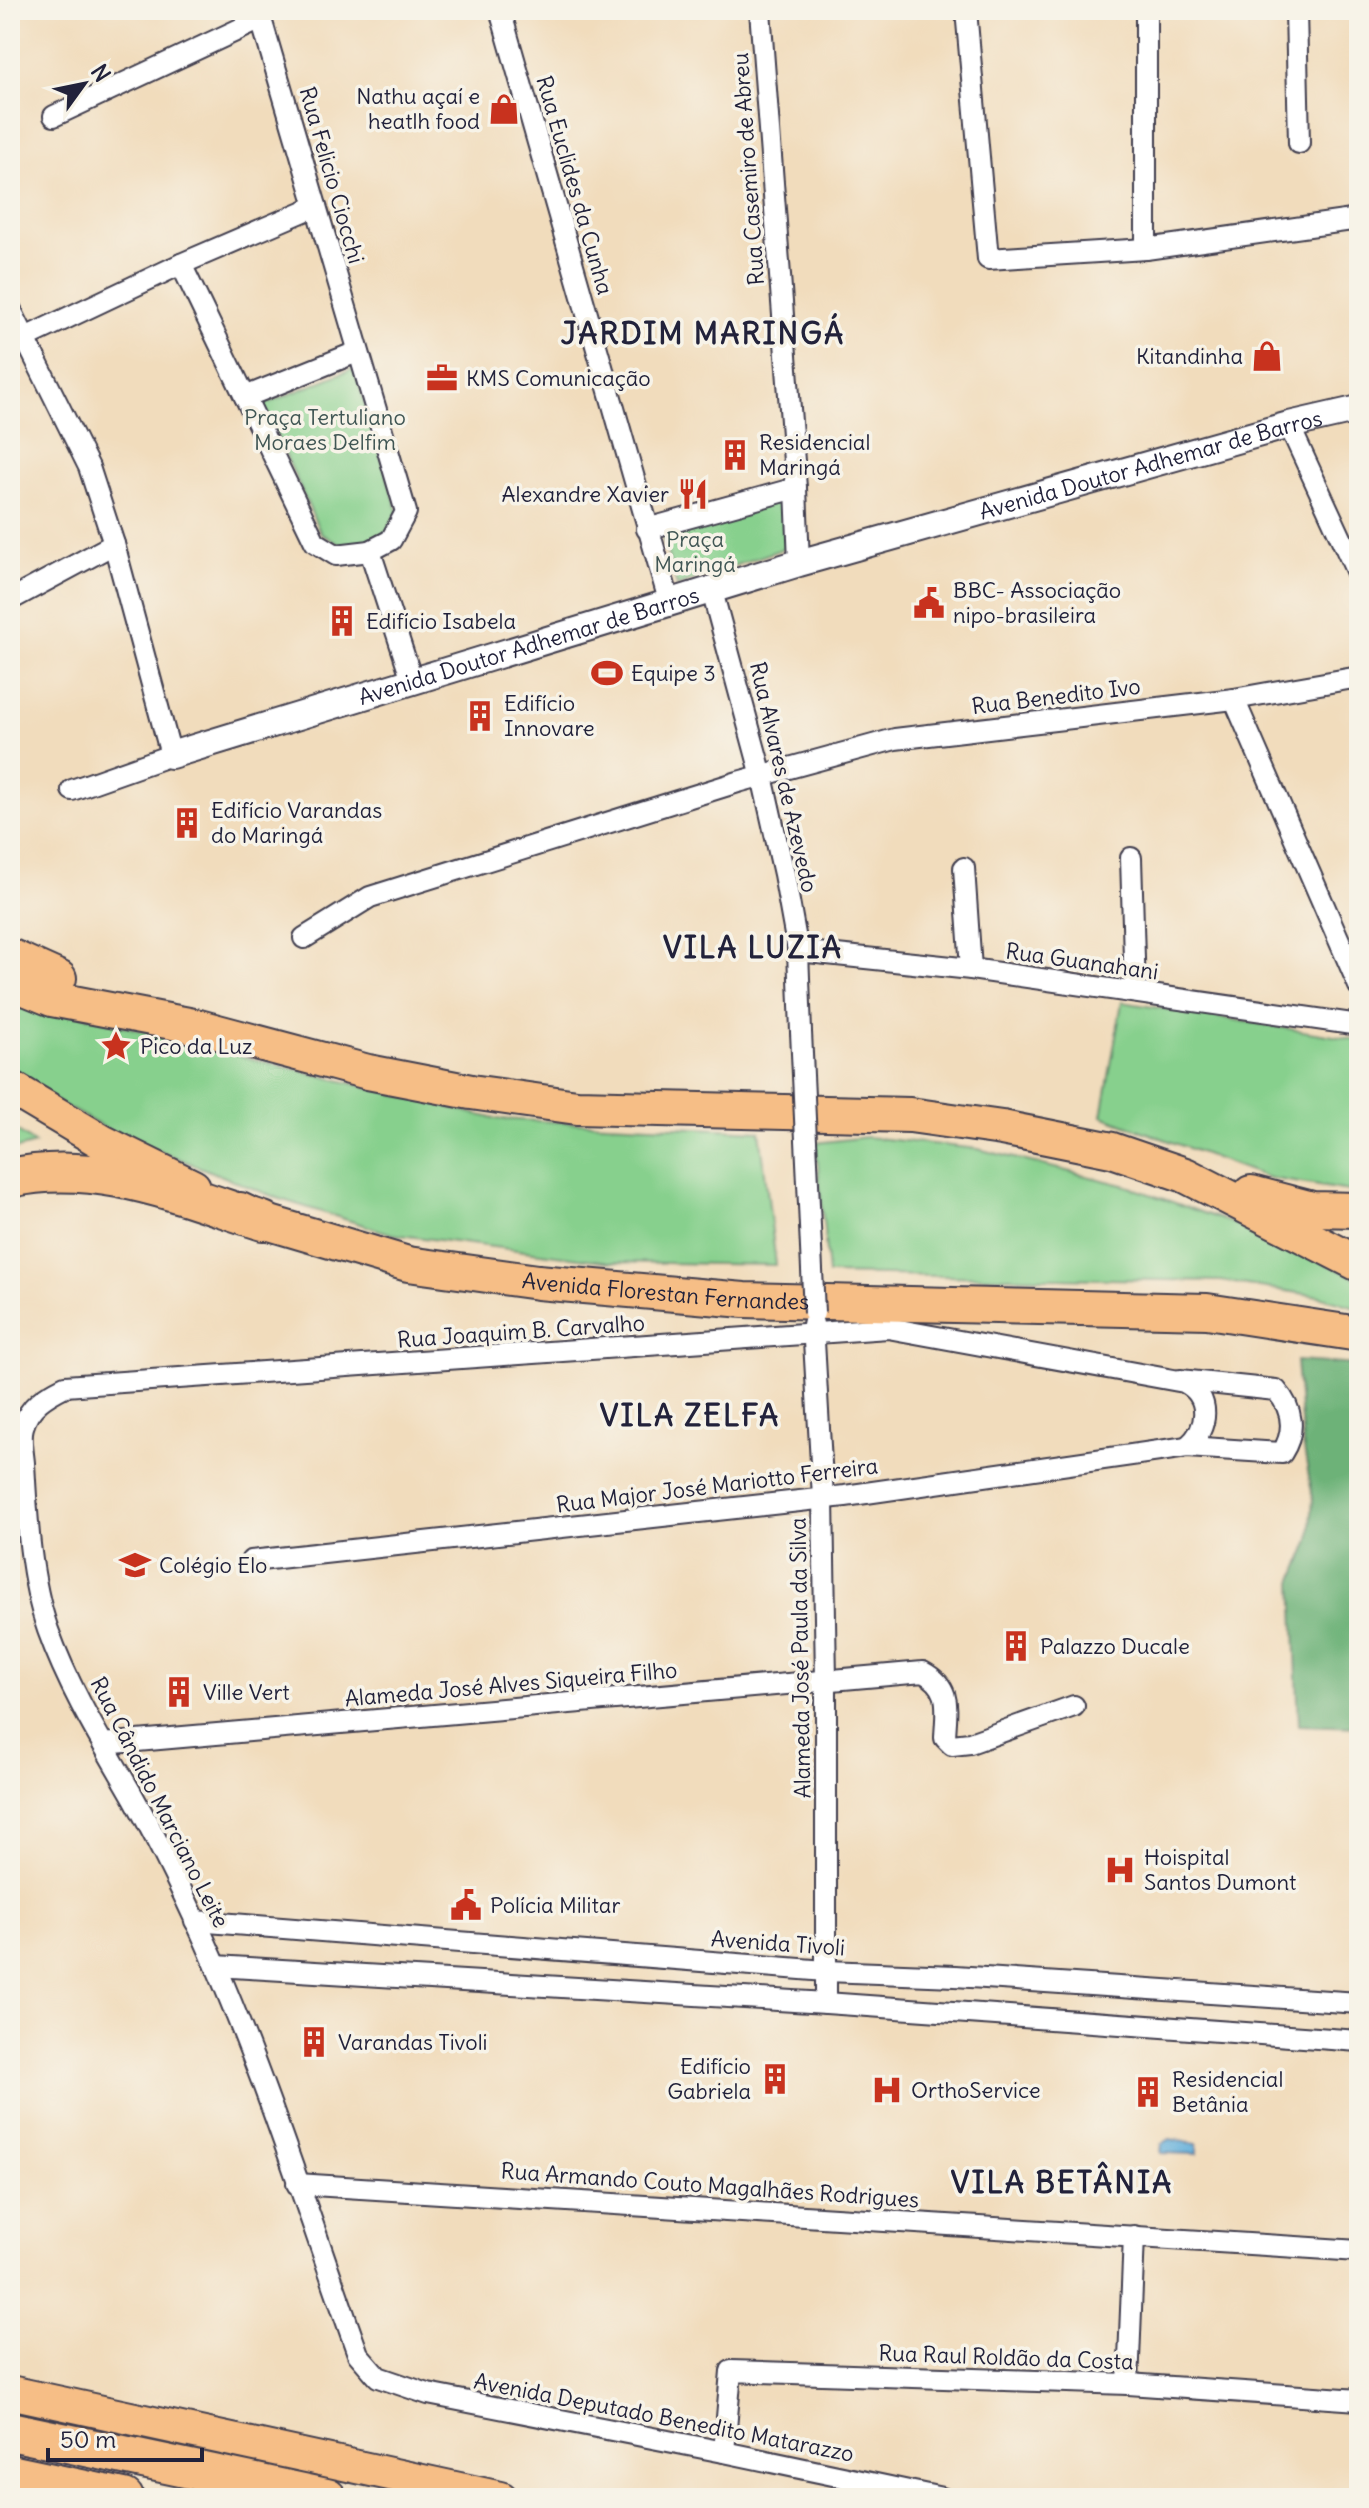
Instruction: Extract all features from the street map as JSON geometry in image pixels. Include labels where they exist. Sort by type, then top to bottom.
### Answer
[{"type":"highway","points":[[10,956],[51,975],[199,1027]]},
{"type":"highway","points":[[10,982],[52,999],[199,1027],[368,1072],[471,1092],[577,1107],[910,1115],[1002,1128],[1112,1150],[1185,1175],[1312,1209],[1359,1210]]},
{"type":"highway","name":"Avenida Florestan Fernandes","points":[[10,1087],[104,1143],[263,1221],[408,1264],[538,1282],[744,1300],[1207,1311],[1359,1334]]},
{"type":"highway","points":[[10,1178],[67,1172],[113,1175],[263,1221]]},
{"type":"highway","points":[[1185,1175],[1359,1264]]},
{"type":"highway","points":[[10,2431],[327,2498]]},
{"type":"highway","points":[[10,2474],[124,2498]]},
{"type":"main road","points":[[10,2392],[501,2498]]},
{"type":"street","name":"Rua Euclides da Cunha","points":[[500,10],[670,604]]},
{"type":"street","name":"Rua Casemiro de Abreu","points":[[760,10],[799,563]]},
{"type":"street","points":[[966,10],[988,259],[1146,249],[1359,219]]},
{"type":"street","points":[[1146,10],[1146,249]]},
{"type":"street","points":[[1296,10],[1299,143]]},
{"type":"street","name":"Rua Felicio Ciocchi","points":[[54,116],[261,19],[406,512],[391,540],[370,551]]},
{"type":"street","points":[[25,338],[181,264],[316,206]]},
{"type":"street","points":[[181,264],[315,542],[336,555],[370,551],[413,683]]},
{"type":"street","points":[[10,308],[89,467],[114,544],[171,755]]},
{"type":"street","points":[[245,397],[357,352]]},
{"type":"street","name":"Avenida Doutor Adhemar de Barros","points":[[72,790],[171,755],[799,563],[1289,425],[1359,409]]},
{"type":"street","points":[[1289,425],[1359,577]]},
{"type":"street","points":[[647,529],[796,488]]},
{"type":"street","points":[[10,600],[114,544]]},
{"type":"street","name":"Rua Alvares de Azevedo","points":[[712,591],[762,776],[798,951],[814,1313]]},
{"type":"street","name":"Rua Benedito Ivo","points":[[304,938],[370,897],[762,776],[895,739],[1234,699],[1359,677]]},
{"type":"street","points":[[1234,699],[1359,986]]},
{"type":"street","points":[[1131,858],[1135,992]]},
{"type":"street","points":[[964,868],[971,969]]},
{"type":"street","name":"Rua Guanahani","points":[[798,951],[971,969],[1359,1025]]},
{"type":"street","name":"Alameda José Paula da Silva","points":[[814,1313],[823,1498],[826,2003]]},
{"type":"street","name":"Rua Joaquim B. Carvalho","points":[[65,1386],[888,1328],[1176,1380]]},
{"type":"street","points":[[1176,1380],[1192,1386],[1204,1403],[1201,1433],[1187,1447]]},
{"type":"street","name":"Rua Major José Mariotto Ferreira","points":[[251,1561],[823,1498],[1187,1447],[1282,1453],[1290,1435],[1290,1416],[1276,1390],[1176,1380]]},
{"type":"street","name":"Rua Cândido Marciano Leite","points":[[65,1386],[44,1396],[29,1412],[22,1429],[25,1492],[35,1578],[48,1629],[103,1744],[164,1853],[216,1966],[245,2038],[358,2354],[378,2377]]},
{"type":"street","name":"Alameda José Alves Siqueira Filho","points":[[103,1744],[923,1672],[942,1687],[946,1699],[945,1738],[952,1745],[970,1743],[1074,1706]]},
{"type":"street","name":"Avenida Tivoli","points":[[195,1921],[826,1971],[955,1976],[1359,2003]]},
{"type":"street","points":[[216,1966],[826,2003],[1359,2041]]},
{"type":"street","name":"Rua Armando Couto Magalhães Rodrigues","points":[[297,2184],[1359,2251]]},
{"type":"street","points":[[1128,2384],[1134,2236]]},
{"type":"street","name":"Rua Raul Roldão da Costa","points":[[724,2452],[731,2371],[1128,2384],[1359,2400]]},
{"type":"street","name":"Avenida Deputado Benedito Matarazzo","points":[[378,2377],[428,2394],[942,2498]]},
{"type":"green space","name":"Praça Tertuliano Moraes Delfim","points":[[354,368],[398,511],[385,535],[367,544],[343,546],[321,534],[263,405]]},
{"type":"green space","name":"Praça Maringá","points":[[784,500],[785,548],[677,586],[661,533]]},
{"type":"green space","points":[[10,996],[496,1119],[760,1131],[776,1265],[610,1262],[392,1234],[277,1198],[110,1131],[10,1076]]},
{"type":"green space","points":[[1122,1002],[1359,1040],[1359,1189],[1349,1191],[1269,1178],[1102,1116]]},
{"type":"green space","points":[[10,1126],[35,1144],[10,1151]]},
{"type":"green space","points":[[867,1137],[978,1149],[1127,1186],[1257,1232],[1359,1279],[1359,1308],[1319,1296],[1221,1281],[828,1274],[816,1143]]},
{"type":"green space","points":[[1296,1361],[1359,1365],[1359,1727],[1299,1725],[1293,1582],[1310,1540],[1313,1498],[1303,1444]]},
{"type":"water","points":[[1170,2139],[1197,2144],[1197,2154],[1161,2153],[1162,2144]]},
{"type":"place","name":"Nathu açaí e heatlh food","points":[[504,109]]},
{"type":"place","name":"Kitandinha","points":[[1267,356]]},
{"type":"place","name":"KMS Comunicação","points":[[442,378]]},
{"type":"place","name":"Residencial Maringá","points":[[735,455]]},
{"type":"place","name":"Alexandre Xavier","points":[[693,494]]},
{"type":"place","name":"BBC- Associação nipo-brasileira","points":[[929,603]]},
{"type":"place","name":"Edifício Isabela","points":[[342,621]]},
{"type":"place","name":"Equipe 3","points":[[607,673]]},
{"type":"place","name":"Edifício Innovare","points":[[480,716]]},
{"type":"place","name":"Edifício Varandas do Maringá","points":[[187,823]]},
{"type":"place","name":"Pico da Luz","points":[[116,1046]]},
{"type":"place","name":"Colégio Elo","points":[[135,1565]]},
{"type":"place","name":"Palazzo Ducale","points":[[1016,1646]]},
{"type":"place","name":"Ville Vert","points":[[179,1692]]},
{"type":"place","name":"Hoispital Santos Dumont","points":[[1120,1870]]},
{"type":"place","name":"Polícia Militar","points":[[466,1905]]},
{"type":"place","name":"Varandas Tivoli","points":[[314,2042]]},
{"type":"place","name":"Edifício Gabriela","points":[[775,2079]]},
{"type":"place","name":"OrthoService","points":[[887,2090]]},
{"type":"place","name":"Residencial Betânia","points":[[1148,2092]]},
{"type":"district","name":"JARDIM MARINGÁ","points":[[703,333]]},
{"type":"district","name":"VILA LUZIA","points":[[753,947]]},
{"type":"district","name":"VILA ZELFA","points":[[690,1415]]},
{"type":"district","name":"VILA BETÂNIA","points":[[1062,2182]]}]
